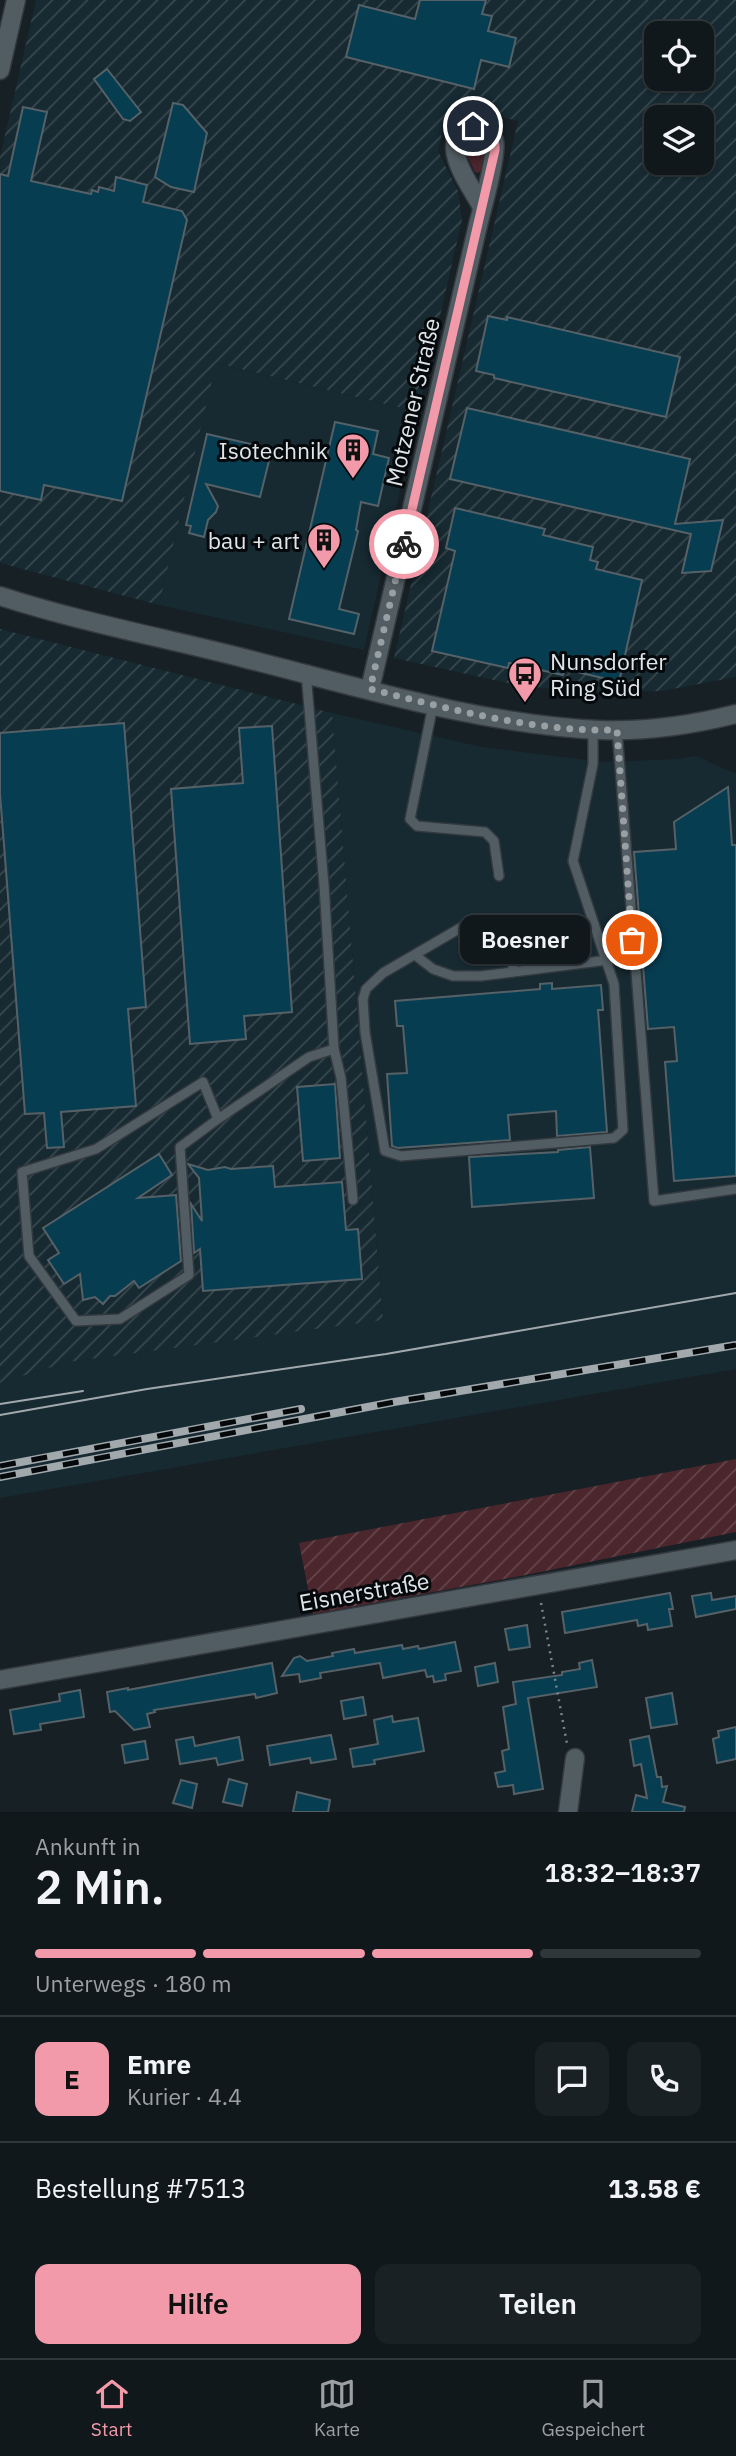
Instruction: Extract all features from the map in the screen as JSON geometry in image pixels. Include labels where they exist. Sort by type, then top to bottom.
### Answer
[{"type":"street","points":[[0,70],[16,0]]},
{"type":"street","name":"Motzener Straße","points":[[370,689],[482,207]]},
{"type":"street","points":[[0,596],[433,705],[522,722],[617,730],[672,726],[736,714]]},
{"type":"street","name":"Eisnerstraße","points":[[0,1680],[736,1550]]},
{"type":"street","points":[[568,1812],[575,1758]]},
{"type":"lane","points":[[306,673],[324,885],[334,1049],[341,1078],[352,1200]]},
{"type":"lane","points":[[433,705],[410,818],[417,826],[485,832],[494,841],[499,876]]},
{"type":"lane","points":[[474,920],[370,983],[363,999],[365,1032],[385,1151],[401,1156],[614,1138],[623,1130],[614,984],[573,861],[593,764],[593,729]]},
{"type":"lane","points":[[617,730],[654,1201],[736,1189]]},
{"type":"lane","points":[[512,972],[516,943],[525,931],[558,922]]},
{"type":"lane","points":[[415,955],[445,975],[481,975],[608,960]]},
{"type":"lane","points":[[218,1119],[203,1082],[96,1149],[22,1172],[29,1256],[76,1321],[120,1319],[189,1275],[180,1147],[309,1057],[334,1049]]},
{"type":"path","points":[[538,1586],[566,1743],[575,1758]]},
{"type":"shaded area","points":[[36,0],[736,0],[736,677],[662,691],[585,693],[517,685],[394,658],[518,121],[467,108],[444,124],[438,151],[458,191],[462,220],[418,412],[216,363],[159,605],[0,563],[0,157]]},
{"type":"shaded area","points":[[472,134],[485,138],[488,147],[482,170],[478,173],[463,147]]},
{"type":"shaded area","points":[[215,363],[418,412],[364,650],[159,605]]},
{"type":"shaded area","points":[[0,629],[332,713],[383,1320],[68,1362],[0,1383]]},
{"type":"shaded area","points":[[332,713],[482,747],[603,762],[696,756],[736,774],[736,1369],[0,1498],[0,1383],[68,1362],[383,1319]]},
{"type":"shaded area","points":[[736,1459],[736,1532],[526,1575],[313,1614],[299,1543]]},
{"type":"building","points":[[420,0],[486,0],[482,14],[492,16],[488,31],[516,38],[509,67],[481,60],[474,89],[346,57],[359,5],[415,19]]},
{"type":"building","points":[[107,69],[141,112],[130,121],[123,119],[94,79]]},
{"type":"building","points":[[173,103],[183,105],[207,133],[194,192],[171,187],[155,177]]},
{"type":"building","points":[[23,107],[47,112],[31,181],[91,194],[92,190],[98,192],[99,187],[114,191],[116,177],[147,185],[143,202],[182,211],[187,220],[122,501],[44,485],[41,500],[0,491],[0,174],[8,176]]},
{"type":"building","points":[[488,316],[507,320],[507,317],[680,357],[666,417],[494,378],[494,375],[476,371]]},
{"type":"building","points":[[467,408],[690,459],[675,524],[723,520],[711,571],[682,573],[691,534],[450,479]]},
{"type":"building","points":[[335,422],[378,431],[373,454],[389,458],[378,506],[361,502],[358,531],[339,609],[359,614],[354,634],[289,619]]},
{"type":"building","points":[[207,434],[272,449],[260,497],[206,484],[218,506],[208,520],[204,537],[189,533],[191,526],[186,525]]},
{"type":"building","points":[[455,508],[545,529],[543,535],[593,547],[590,560],[598,562],[596,569],[642,580],[619,682],[565,669],[563,675],[509,663],[508,668],[432,651],[455,551],[446,548]]},
{"type":"building","points":[[124,723],[146,1007],[128,1009],[136,1106],[61,1112],[64,1147],[47,1148],[44,1113],[25,1114],[0,794],[0,733]]},
{"type":"building","points":[[272,726],[292,1012],[244,1016],[246,1039],[190,1044],[171,789],[243,783],[239,728]]},
{"type":"building","points":[[728,787],[732,845],[736,845],[736,1176],[674,1181],[665,1062],[677,1061],[674,1027],[648,1029],[634,852],[676,849],[674,822]]},
{"type":"building","points":[[552,983],[552,989],[601,985],[603,1010],[598,1010],[607,1132],[557,1136],[556,1111],[508,1115],[510,1140],[397,1148],[392,1146],[387,1074],[407,1073],[403,1026],[397,1026],[395,1001],[540,989],[540,984]]},
{"type":"building","points":[[335,1084],[340,1158],[303,1161],[297,1087]]},
{"type":"building","points":[[590,1147],[594,1198],[472,1207],[469,1157],[558,1152]]},
{"type":"building","points":[[159,1154],[172,1175],[138,1198],[176,1195],[181,1261],[139,1288],[134,1281],[115,1296],[110,1296],[103,1304],[95,1297],[83,1300],[80,1274],[64,1284],[48,1260],[59,1253],[43,1228]]},
{"type":"building","points":[[188,1164],[208,1170],[273,1166],[275,1187],[342,1182],[346,1230],[358,1229],[362,1279],[203,1291],[200,1249],[194,1253],[191,1204],[202,1221],[199,1178]]},
{"type":"building","points":[[670,1593],[672,1626],[648,1630],[647,1624],[638,1626],[637,1620],[565,1633],[562,1612]]},
{"type":"building","points":[[711,1593],[712,1600],[736,1596],[736,1609],[696,1617],[692,1596]]},
{"type":"building","points":[[527,1625],[530,1647],[509,1650],[505,1629]]},
{"type":"building","points":[[455,1642],[461,1671],[445,1674],[446,1680],[434,1682],[433,1676],[427,1677],[425,1670],[383,1678],[380,1663],[320,1673],[321,1678],[300,1682],[299,1674],[282,1676],[294,1658],[300,1656],[307,1661],[354,1649],[355,1653],[402,1645],[403,1649],[418,1646],[419,1649]]},
{"type":"building","points":[[592,1660],[597,1687],[528,1698],[543,1789],[514,1794],[513,1785],[498,1787],[495,1773],[505,1771],[502,1751],[509,1749],[503,1707],[516,1704],[513,1682],[562,1675],[562,1672],[580,1669],[579,1663]]},
{"type":"building","points":[[272,1663],[277,1693],[154,1710],[155,1712],[147,1714],[150,1727],[134,1730],[115,1711],[110,1712],[107,1692]]},
{"type":"building","points":[[495,1663],[498,1682],[478,1686],[475,1667]]},
{"type":"building","points":[[80,1690],[84,1717],[40,1724],[41,1730],[14,1734],[10,1710],[60,1701],[59,1694]]},
{"type":"building","points":[[672,1693],[677,1724],[651,1728],[646,1698]]},
{"type":"building","points":[[363,1697],[366,1715],[344,1719],[341,1701]]},
{"type":"building","points":[[392,1716],[393,1722],[418,1718],[424,1751],[374,1760],[375,1764],[353,1767],[350,1749],[378,1744],[374,1720]]},
{"type":"building","points":[[736,1727],[736,1759],[717,1763],[713,1739],[719,1737],[718,1731]]},
{"type":"building","points":[[331,1735],[336,1759],[311,1763],[310,1758],[270,1765],[267,1746]]},
{"type":"building","points":[[649,1736],[657,1777],[661,1777],[662,1787],[667,1786],[663,1802],[685,1807],[684,1812],[632,1812],[636,1795],[647,1798],[641,1764],[634,1766],[630,1740]]},
{"type":"building","points":[[193,1737],[195,1746],[239,1737],[243,1760],[218,1765],[216,1758],[180,1764],[176,1740]]},
{"type":"building","points":[[145,1741],[148,1759],[125,1763],[122,1745]]},
{"type":"building","points":[[229,1779],[247,1784],[242,1806],[223,1802]]},
{"type":"building","points":[[181,1780],[197,1784],[192,1808],[173,1803]]},
{"type":"building","points":[[297,1792],[330,1800],[328,1812],[293,1812]]},
{"type":"tram line","points":[[0,1415],[147,1389],[386,1354],[736,1293]]},
{"type":"tram line","points":[[0,1404],[83,1391]]},
{"type":"railway","points":[[0,1477],[394,1402],[736,1345]]},
{"type":"railway","points":[[0,1466],[301,1409]]},
{"type":"way so far","points":[[404,544],[370,689],[508,720],[559,727],[617,730],[632,940]]},
{"type":"place","name":"Isotechnik","points":[[353,480]]},
{"type":"place","name":"bau + art","points":[[324,570]]},
{"type":"place","name":"Nunsdorfer Ring Süd","points":[[525,704]]},
{"type":"place","name":"Boesner","points":[[632,940]]},
{"type":"route","points":[[404,544],[495,150],[494,137],[482,127],[473,126]]}]
